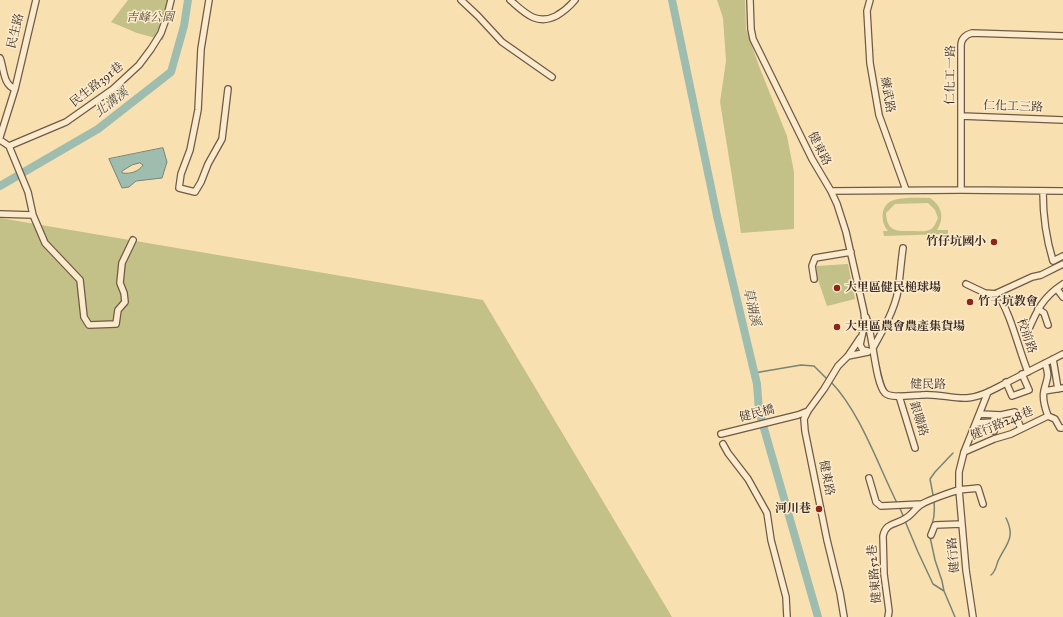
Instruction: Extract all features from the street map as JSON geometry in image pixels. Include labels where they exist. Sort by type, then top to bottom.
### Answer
[{"type":"street","name":"民生路","points":[[0,137],[15,89],[36,0]]},
{"type":"street","name":"民生路391巷","points":[[9,146],[66,122],[113,90],[139,65],[151,49],[161,33],[171,0]]},
{"type":"street","points":[[209,0],[201,49],[198,110],[190,150],[181,174],[179,188],[195,192],[201,182],[208,164],[222,139],[228,89]]},
{"type":"street","points":[[461,0],[502,42],[552,77]]},
{"type":"street","points":[[510,0],[528,15],[539,20],[549,20],[561,13],[575,0]]},
{"type":"street","name":"健東路","points":[[750,0],[751,29],[753,39],[812,159],[831,191],[844,224],[864,312],[865,322],[861,342]]},
{"type":"street","name":"練武路","points":[[870,0],[868,11],[870,62],[879,115],[906,190]]},
{"type":"street","name":"仁化工一路","points":[[961,190],[961,41],[966,35],[972,33],[1063,36]]},
{"type":"street","points":[[0,58],[6,82],[10,88],[15,89]]},
{"type":"street","name":"仁化工三路","points":[[961,116],[1063,120]]},
{"type":"street","points":[[0,140],[9,146],[27,190],[33,215],[45,243],[80,280],[84,317],[89,325],[116,324],[118,310],[125,302],[124,293],[120,283],[122,263],[133,240]]},
{"type":"street","points":[[831,191],[961,190],[1063,192]]},
{"type":"street","points":[[1043,192],[1043,208],[1048,245],[1053,261],[1063,256]]},
{"type":"street","points":[[0,214],[33,215]]},
{"type":"street","points":[[848,356],[869,349],[884,328],[895,301],[903,248]]},
{"type":"street","points":[[814,279],[812,266],[815,258],[851,252]]},
{"type":"street","points":[[966,284],[985,293],[995,294],[1032,277],[1042,275],[1063,264]]},
{"type":"street","points":[[1028,331],[1038,309],[1044,300],[1063,284]]},
{"type":"street","points":[[1057,289],[1063,298]]},
{"type":"street","name":"校前路","points":[[995,294],[999,296],[1005,308],[1025,373]]},
{"type":"street","points":[[1038,309],[1044,313],[1048,325]]},
{"type":"street","name":"健東路","points":[[864,312],[869,325],[869,349],[875,359]]},
{"type":"street","name":"健東路","points":[[844,617],[836,575],[825,532],[804,420],[808,411],[838,366],[848,356],[863,332]]},
{"type":"street","points":[[869,349],[864,351],[861,348],[861,342],[868,339],[869,349],[872,357],[875,359]]},
{"type":"street","name":"健民路","points":[[875,359],[880,381],[884,392],[888,395],[899,396],[929,394],[967,398],[988,392],[1063,354]]},
{"type":"street","points":[[1044,391],[1061,388],[1053,359]]},
{"type":"street","points":[[1045,363],[1048,372],[1048,381],[1043,396],[1045,409],[1048,416],[1055,419],[1060,428],[1063,428]]},
{"type":"street","points":[[1006,382],[1012,396],[1029,390],[1025,373]]},
{"type":"street","name":"健行路","points":[[973,617],[966,570],[959,490],[959,472],[964,452],[988,392]]},
{"type":"street","name":"銀聯路","points":[[899,396],[915,448]]},
{"type":"street","name":"健民橋","points":[[721,434],[798,416],[808,411]]},
{"type":"street","points":[[980,414],[1001,415],[1015,412],[1021,429]]},
{"type":"street","points":[[994,431],[995,415]]},
{"type":"street","name":"健行路248巷","points":[[964,452],[994,439],[1011,434],[1048,416]]},
{"type":"street","points":[[976,423],[994,422]]},
{"type":"street","points":[[723,444],[748,479],[767,513],[771,540],[786,598],[787,617]]},
{"type":"street","points":[[869,478],[876,502],[881,506],[922,504],[959,490],[978,488],[982,504]]},
{"type":"street","name":"健東路52巷","points":[[888,617],[889,611],[884,574],[882,536],[884,529],[907,518],[922,504]]},
{"type":"street","points":[[931,535],[935,526],[962,524]]},
{"type":"green space","name":"吉峰公園","points":[[128,0],[173,0],[173,6],[163,40],[137,33],[111,22]]},
{"type":"green space","points":[[717,0],[745,0],[746,29],[787,136],[794,172],[794,229],[741,233],[720,102],[726,61],[723,18]]},
{"type":"green space","points":[[903,198],[930,198],[940,208],[941,212],[941,221],[937,230],[948,230],[948,234],[884,236],[883,231],[888,231],[885,227],[883,214],[886,205],[889,202]],"holes":[[[928,203],[935,210],[938,218],[935,225],[926,231],[894,230],[887,220],[886,213],[895,204]]]},
{"type":"green space","points":[[0,218],[483,300],[672,617],[0,617]]},
{"type":"green space","name":"大里區健民槌球場","points":[[848,264],[855,299],[827,306],[817,277],[816,266]]},
{"type":"shaded area","points":[[163,148],[167,162],[162,178],[136,181],[129,187],[122,188],[109,159]],"holes":[[[140,163],[143,165],[134,172],[122,173],[122,171],[132,165]]]},
{"type":"waterway","name":"北溝溪","points":[[0,186],[98,129],[171,72],[184,26],[188,0]]},
{"type":"waterway","name":"草湖溪","points":[[672,0],[717,216],[757,384],[759,411],[818,617]]},
{"type":"waterway","points":[[754,373],[801,365],[814,366],[828,380]]},
{"type":"waterway","points":[[831,382],[851,408],[860,423],[897,503]]},
{"type":"waterway","points":[[932,525],[934,508],[930,479],[953,453]]},
{"type":"waterway","points":[[899,506],[904,518]]},
{"type":"waterway","points":[[991,575],[1009,541],[1010,531],[1006,518]]},
{"type":"waterway","points":[[905,521],[933,584],[944,591],[955,617]]},
{"type":"waterway","points":[[930,537],[944,591]]},
{"type":"place","name":"竹仔坑國小","points":[[994,242]]},
{"type":"place","name":"大里區健民槌球場","points":[[837,288]]},
{"type":"place","name":"竹子坑教會","points":[[970,302]]},
{"type":"place","name":"大里區農會農產集貨場","points":[[837,327]]},
{"type":"place","name":"河川巷","points":[[819,509]]}]
